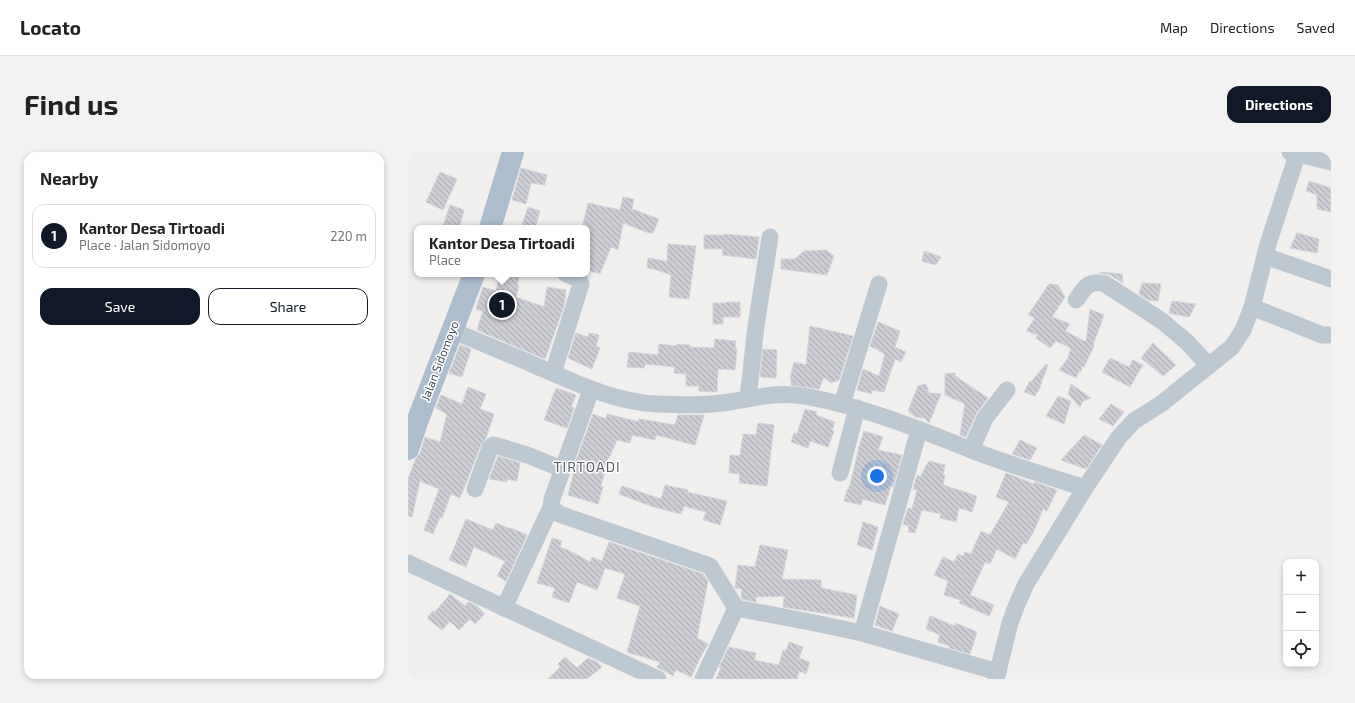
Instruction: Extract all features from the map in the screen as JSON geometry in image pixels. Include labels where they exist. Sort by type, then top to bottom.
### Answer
[{"type":"main road","points":[[491,225],[509,153]]},
{"type":"main road","name":"Jalan Sidomoyo","points":[[408,449],[451,330],[473,277]]},
{"type":"street","points":[[551,507],[559,514],[710,566],[736,608],[862,633],[997,676],[1010,623],[1026,584],[1085,488],[1119,437],[1134,421],[1160,404],[1232,347],[1243,330],[1252,307],[1295,153],[1331,162]]},
{"type":"street","points":[[748,398],[756,326],[770,237]]},
{"type":"street","points":[[1265,256],[1331,279]]},
{"type":"street","points":[[553,373],[581,284],[579,279],[574,277]]},
{"type":"street","points":[[1076,300],[1089,284],[1095,282],[1105,284],[1162,321],[1188,342],[1209,366]]},
{"type":"street","points":[[840,473],[849,406],[879,284]]},
{"type":"street","points":[[1252,307],[1322,335],[1331,336]]},
{"type":"street","points":[[451,330],[591,390],[623,399],[656,404],[721,403],[748,398],[783,395],[802,396],[849,406],[971,450],[1085,488]]},
{"type":"street","points":[[504,608],[551,507],[552,499],[562,469],[591,390]]},
{"type":"street","points":[[971,450],[985,418],[1007,390]]},
{"type":"street","points":[[862,633],[919,430]]},
{"type":"street","points":[[475,489],[490,448],[493,445],[530,456],[562,469]]},
{"type":"street","points":[[408,563],[435,574],[504,608],[658,679]]},
{"type":"street","points":[[703,679],[736,608]]},
{"type":"building","points":[[521,168],[547,175],[545,185],[531,183],[526,204],[512,200]]},
{"type":"building","points":[[440,172],[457,179],[443,210],[426,202]]},
{"type":"building","points":[[1309,181],[1331,188],[1331,212],[1317,209],[1317,195],[1306,191]]},
{"type":"building","points":[[623,197],[634,199],[632,209],[659,219],[653,233],[649,233],[623,223],[618,250],[611,247],[600,274],[590,271],[590,225],[583,225],[588,203],[620,210]]},
{"type":"building","points":[[450,205],[464,210],[460,225],[443,225]]},
{"type":"building","points":[[528,207],[540,211],[536,225],[522,225]]},
{"type":"building","points":[[1297,233],[1319,239],[1317,253],[1290,248]]},
{"type":"building","points":[[724,234],[759,237],[756,259],[722,255],[723,249],[704,249],[704,235]]},
{"type":"building","points":[[668,244],[696,246],[689,299],[669,297],[671,275],[647,268],[648,258],[667,262]]},
{"type":"building","points":[[826,250],[834,256],[827,275],[781,269],[781,259],[795,259],[804,251]]},
{"type":"building","points":[[924,251],[941,257],[936,265],[922,261]]},
{"type":"building","points":[[1100,272],[1122,274],[1123,283],[1110,275]]},
{"type":"building","points":[[499,277],[519,277],[517,285],[519,286],[516,297],[544,307],[547,287],[566,290],[564,306],[545,359],[477,330],[483,311],[476,309],[483,287],[496,291]]},
{"type":"building","points":[[1142,283],[1161,284],[1158,301],[1148,300],[1139,294]]},
{"type":"building","points":[[1049,284],[1058,285],[1065,297],[1052,317],[1070,324],[1065,331],[1086,342],[1090,309],[1104,315],[1093,345],[1094,346],[1084,367],[1082,366],[1081,372],[1079,371],[1076,378],[1059,370],[1068,358],[1071,348],[1056,341],[1050,348],[1036,338],[1038,335],[1026,331],[1035,318],[1028,315]]},
{"type":"building","points":[[1172,301],[1196,304],[1189,317],[1169,313]]},
{"type":"building","points":[[740,302],[740,317],[723,317],[723,324],[713,324],[713,303]]},
{"type":"building","points":[[878,322],[900,331],[895,347],[906,352],[901,362],[895,359],[884,392],[872,390],[872,394],[857,390],[863,369],[879,376],[885,354],[870,346]]},
{"type":"building","points":[[810,326],[853,336],[839,380],[831,383],[824,377],[819,389],[791,385],[790,378],[794,362],[806,365]]},
{"type":"building","points":[[576,333],[588,337],[589,333],[599,335],[596,346],[600,348],[592,369],[568,358]]},
{"type":"building","points":[[715,339],[736,341],[735,349],[737,349],[735,370],[718,369],[717,392],[699,391],[699,386],[686,386],[686,374],[674,373],[675,367],[645,364],[644,368],[627,367],[629,352],[658,355],[659,344],[676,346],[677,344],[690,345],[690,347],[714,348]]},
{"type":"building","points":[[1153,343],[1176,365],[1163,376],[1141,358]]},
{"type":"building","points":[[460,345],[471,349],[462,377],[449,373]]},
{"type":"building","points":[[763,349],[777,350],[776,378],[760,377]]},
{"type":"building","points":[[1110,358],[1129,367],[1133,360],[1143,365],[1130,387],[1102,372]]},
{"type":"building","points":[[1046,364],[1048,365],[1041,386],[1035,396],[1024,392],[1030,381],[1031,382]]},
{"type":"building","points":[[955,373],[955,376],[988,398],[976,414],[966,437],[960,435],[965,404],[945,395],[945,374]]},
{"type":"building","points":[[926,384],[929,393],[941,394],[929,423],[925,418],[915,417],[908,411],[918,386]]},
{"type":"building","points":[[1071,384],[1091,398],[1083,401],[1080,407],[1068,394]]},
{"type":"building","points":[[468,387],[486,394],[480,409],[494,414],[486,438],[481,445],[460,498],[451,494],[442,518],[440,517],[433,534],[424,530],[439,489],[420,481],[412,517],[408,516],[408,479],[416,458],[420,453],[425,437],[440,442],[447,414],[436,408],[441,395],[462,404]]},
{"type":"building","points":[[556,388],[576,395],[571,407],[574,408],[567,428],[544,420]]},
{"type":"building","points":[[1058,396],[1071,401],[1064,424],[1046,416]]},
{"type":"building","points":[[1111,404],[1124,412],[1113,426],[1099,419]]},
{"type":"building","points":[[805,409],[817,412],[816,415],[835,422],[832,431],[834,431],[828,447],[810,441],[808,448],[791,442],[794,433],[797,434]]},
{"type":"building","points":[[593,414],[606,419],[607,414],[639,422],[639,419],[675,425],[678,415],[704,415],[695,445],[656,435],[655,440],[632,435],[630,443],[617,440],[608,458],[601,486],[603,487],[598,504],[568,495],[574,472],[572,472]]},
{"type":"building","points":[[758,423],[774,425],[767,486],[739,483],[740,474],[729,473],[730,455],[740,456],[743,434],[756,435]]},
{"type":"building","points":[[864,431],[883,437],[878,450],[902,455],[893,487],[891,486],[885,505],[863,499],[861,505],[844,501],[851,481]]},
{"type":"building","points":[[1084,435],[1102,445],[1086,469],[1061,460]]},
{"type":"building","points":[[1020,440],[1037,448],[1030,460],[1012,454]]},
{"type":"building","points":[[498,456],[520,463],[517,481],[507,479],[507,482],[489,479]]},
{"type":"building","points":[[929,461],[945,465],[943,485],[977,496],[972,512],[959,508],[956,522],[940,518],[941,514],[922,510],[915,533],[908,532],[909,526],[903,524],[908,508],[912,509],[917,490],[913,489],[917,475],[920,477]]},
{"type":"building","points":[[1006,473],[1034,484],[1035,482],[1057,490],[1047,511],[1043,509],[1034,531],[1026,544],[1023,543],[1015,559],[997,549],[990,564],[985,562],[970,595],[994,605],[989,616],[959,603],[961,600],[944,595],[948,581],[934,575],[943,557],[954,562],[958,554],[963,556],[965,552],[971,554],[981,531],[990,535],[1009,502],[996,497]]},
{"type":"building","points":[[665,485],[688,490],[687,492],[727,501],[720,525],[703,520],[706,512],[684,506],[681,514],[651,506],[619,494],[622,486],[661,499]]},
{"type":"building","points":[[466,519],[493,530],[496,523],[527,535],[506,581],[497,576],[505,561],[474,547],[466,567],[449,560]]},
{"type":"building","points":[[863,522],[878,527],[872,550],[857,545]]},
{"type":"building","points":[[552,538],[562,541],[560,547],[590,562],[592,557],[602,561],[609,542],[703,574],[708,581],[697,638],[708,644],[691,677],[676,670],[673,676],[657,667],[660,662],[627,652],[640,606],[617,598],[625,574],[605,568],[597,590],[577,582],[569,603],[552,597],[555,588],[537,583]]},
{"type":"building","points":[[760,545],[788,550],[782,579],[821,580],[821,588],[857,595],[854,618],[783,607],[784,596],[756,597],[756,602],[742,599],[742,589],[735,588],[738,565],[755,567]]},
{"type":"building","points":[[450,594],[465,606],[468,602],[477,606],[485,614],[475,624],[470,619],[459,630],[450,621],[442,630],[427,618],[433,611],[435,612]]},
{"type":"building","points":[[880,606],[899,614],[892,631],[875,625]]},
{"type":"building","points":[[930,616],[955,626],[956,623],[977,632],[970,654],[949,648],[950,646],[938,642],[940,635],[926,629]]},
{"type":"building","points":[[789,642],[803,647],[799,658],[810,662],[806,674],[799,671],[797,679],[716,679],[721,668],[719,667],[729,647],[756,653],[754,660],[779,665],[783,650],[786,651]]},
{"type":"building","points":[[565,657],[577,668],[588,658],[597,662],[602,667],[587,679],[548,679],[560,667],[558,664]]},
{"type":"place","name":"Kantor Desa Tirtoadi","points":[[502,305]]},
{"type":"district","name":"TIRTOADI","points":[[587,467]]}]
